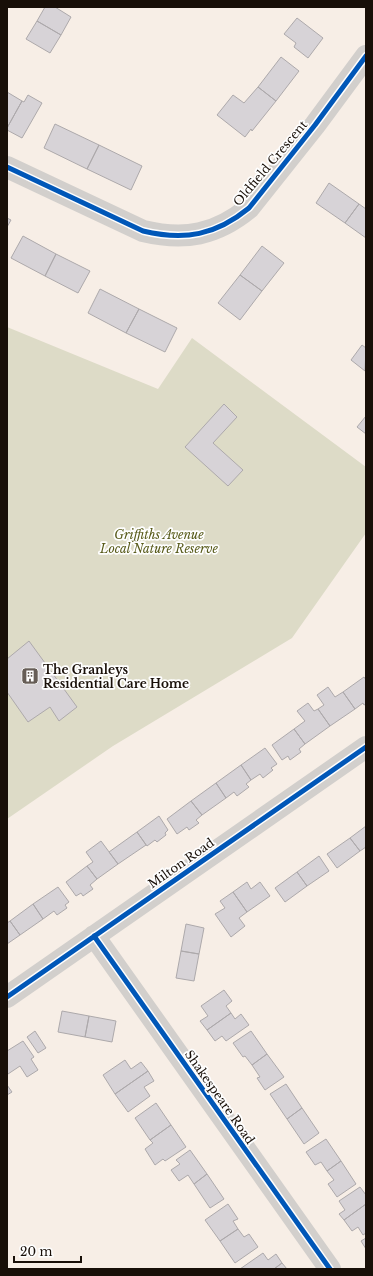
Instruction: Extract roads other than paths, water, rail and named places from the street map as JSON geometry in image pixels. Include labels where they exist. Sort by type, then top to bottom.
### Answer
[{"type":"street","name":"Oldfield Crescent","points":[[7,167],[143,230],[160,235],[177,236],[209,232],[237,218],[249,208],[315,125],[366,56]]},
{"type":"street","name":"Milton Road","points":[[7,997],[366,747]]},
{"type":"street","name":"Shakespeare Road","points":[[94,936],[330,1269]]},
{"type":"place","name":"The Granleys Residential Care Home","points":[[30,676]]},
{"type":"park label","name":"Griffiths Avenue Local Nature Reserve","points":[[159,541]]}]
